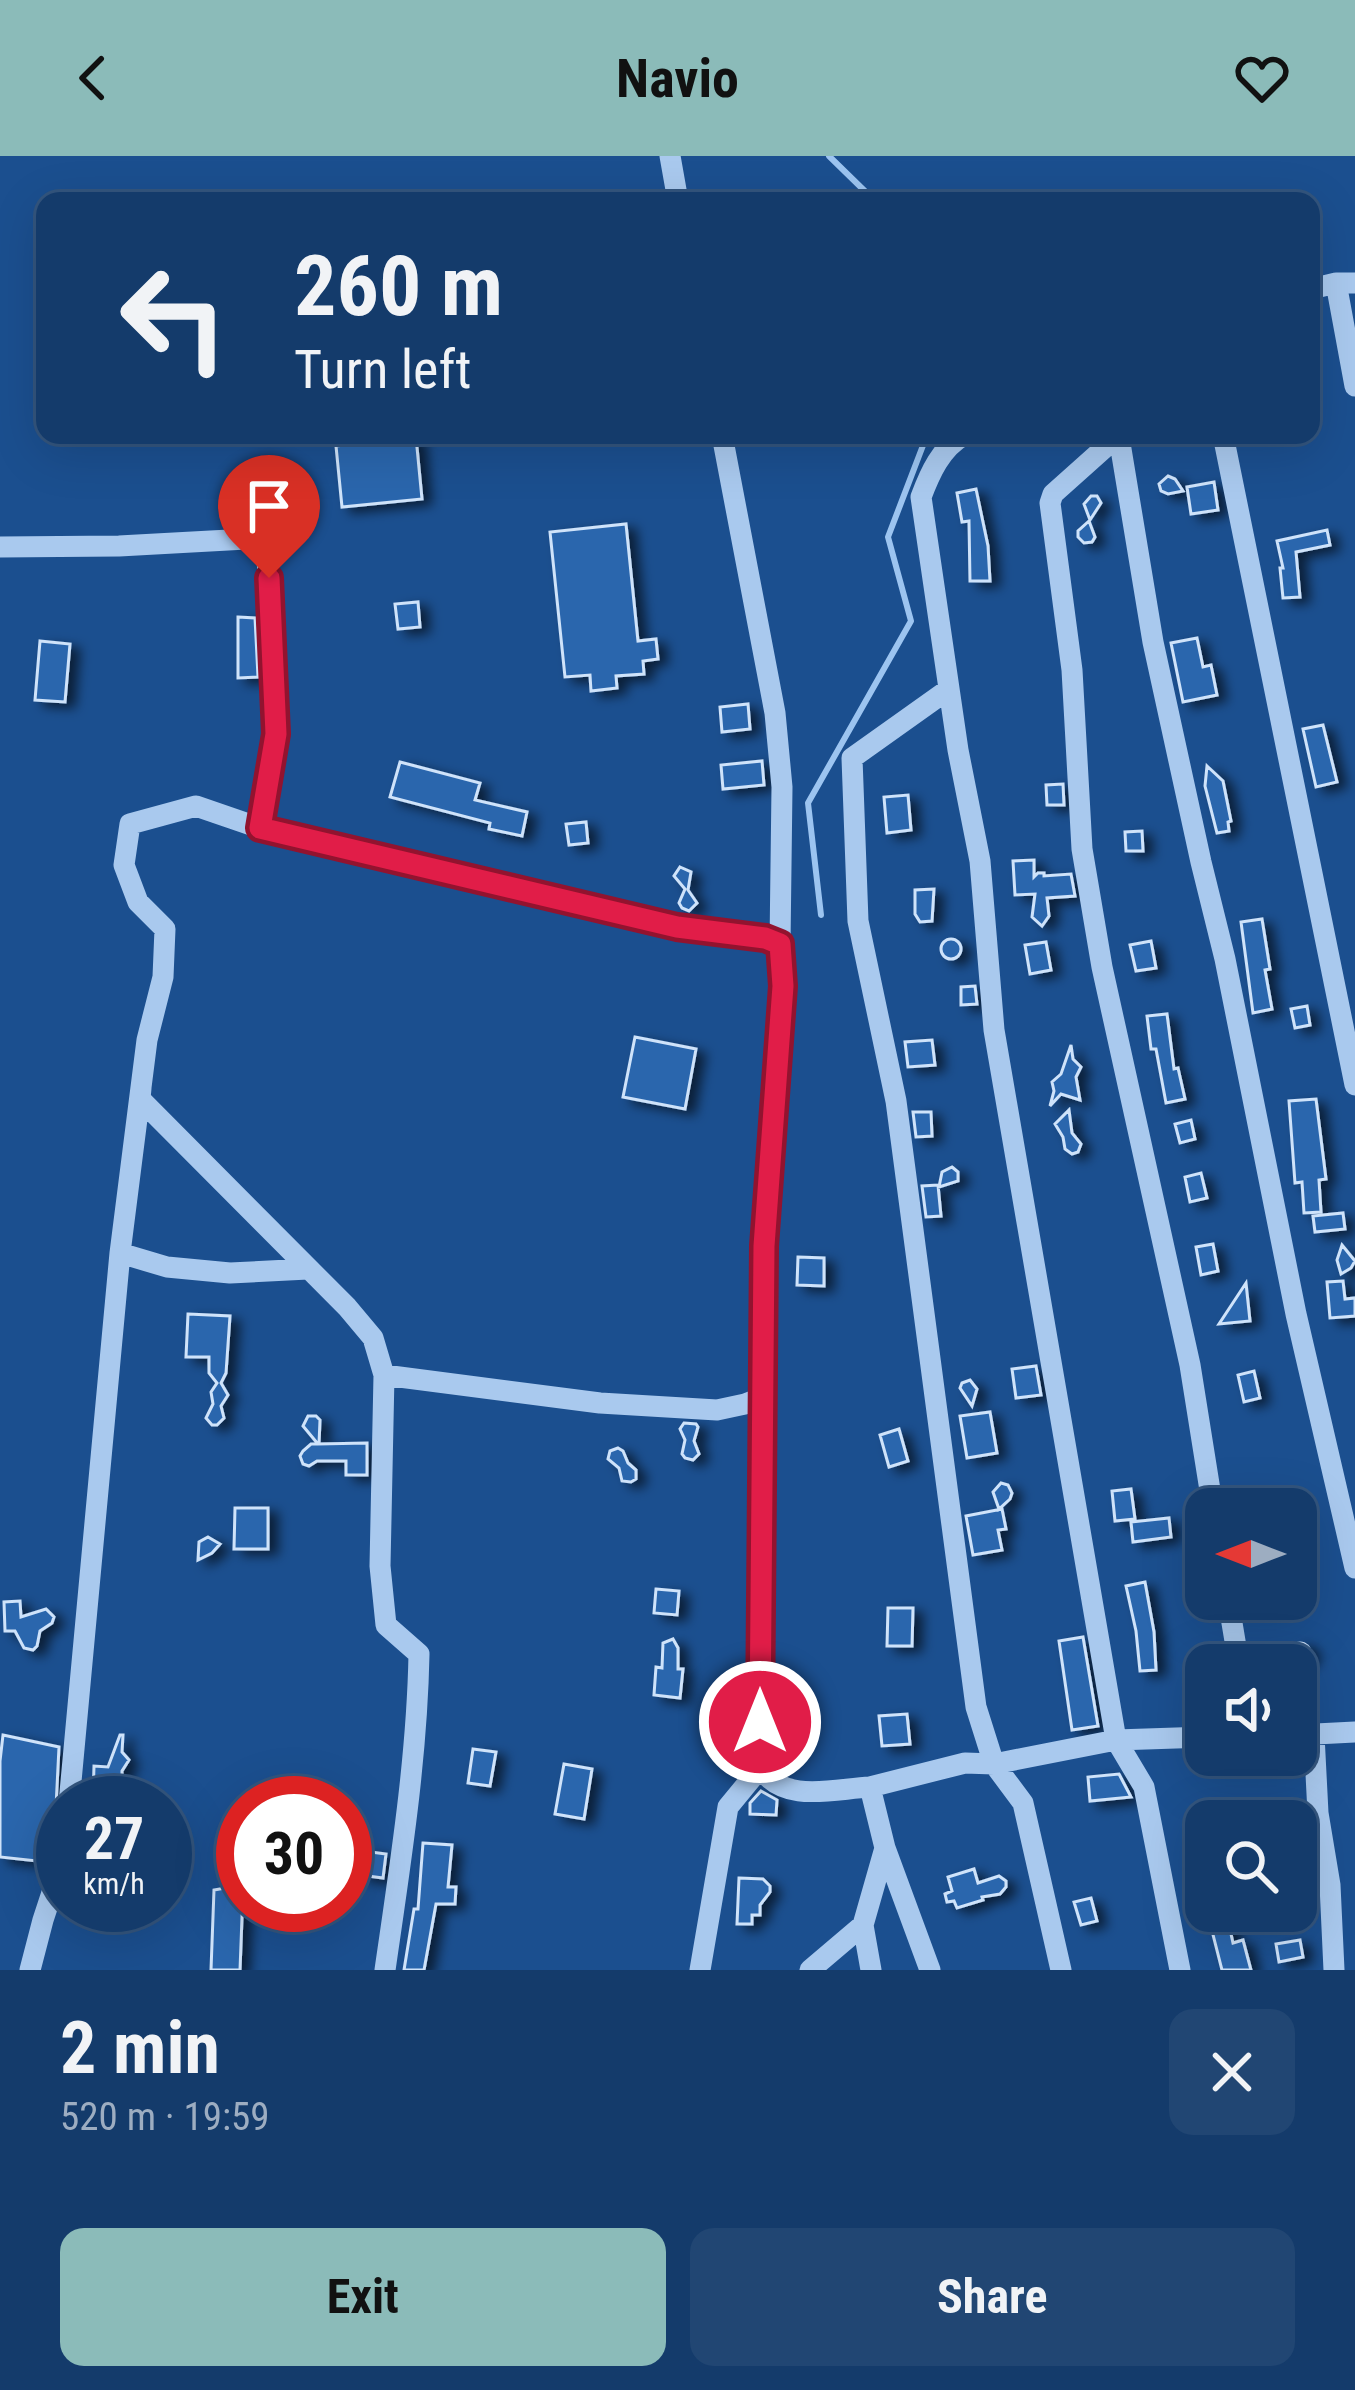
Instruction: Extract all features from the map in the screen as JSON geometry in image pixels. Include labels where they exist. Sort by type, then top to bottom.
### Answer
[{"type":"street","points":[[670,156],[676,192]]},
{"type":"street","points":[[1346,283],[1355,386]]},
{"type":"street","points":[[724,444],[775,713],[782,787],[783,986],[764,1246],[760,1768],[769,1781],[795,1792],[870,1786],[965,1763],[994,1764],[1116,1741],[1185,1738]]},
{"type":"street","points":[[951,444],[921,497],[958,750],[980,861],[994,1030],[1116,1741],[1144,1787],[1180,1970]]},
{"type":"street","points":[[1110,444],[1053,494],[1050,503],[1072,670],[1082,849],[1102,967],[1190,1365],[1210,1488]]},
{"type":"street","points":[[1120,444],[1153,642],[1226,959],[1296,1314],[1355,1568]]},
{"type":"street","points":[[1225,444],[1355,1085]]},
{"type":"street","points":[[0,547],[266,538],[276,734],[260,828]]},
{"type":"street","points":[[949,689],[852,758],[858,921],[896,1101],[976,1708],[994,1764],[1024,1803],[1061,1970]]},
{"type":"street","points":[[72,1776],[120,1253],[147,1040],[163,977],[166,929],[138,902],[124,865],[130,824],[196,806],[260,828],[677,927],[780,944]]},
{"type":"street","points":[[147,1040],[140,1100],[347,1307],[373,1338],[384,1375],[380,1566],[386,1625],[419,1654],[401,1856],[385,1970]]},
{"type":"street","points":[[120,1253],[167,1267],[230,1273],[308,1269]]},
{"type":"street","points":[[384,1375],[624,1404],[717,1410],[763,1397]]},
{"type":"street","points":[[1317,1734],[1355,1732]]},
{"type":"street","points":[[700,1970],[728,1807],[760,1768]]},
{"type":"street","points":[[1312,1776],[1330,1885],[1334,1970]]},
{"type":"street","points":[[870,1786],[885,1848],[930,1970]]},
{"type":"street","points":[[871,1970],[863,1925],[885,1848]]},
{"type":"street","points":[[811,1970],[863,1925]]},
{"type":"street","points":[[30,1970],[40,1932]]},
{"type":"building","points":[[417,444],[422,499],[342,507],[336,446]]},
{"type":"building","points":[[1168,476],[1183,491],[1161,491],[1159,484]]},
{"type":"building","points":[[1214,482],[1218,510],[1191,514],[1187,487]]},
{"type":"building","points":[[976,489],[990,581],[970,581],[969,521],[962,522],[957,493]]},
{"type":"building","points":[[1091,496],[1101,503],[1090,520],[1084,504]]},
{"type":"building","points":[[1089,521],[1095,537],[1084,543],[1078,531]]},
{"type":"building","points":[[626,524],[638,641],[656,639],[658,659],[643,661],[644,674],[616,676],[617,688],[591,691],[590,675],[565,677],[550,532]]},
{"type":"building","points":[[1327,530],[1330,545],[1296,552],[1300,597],[1283,598],[1277,541]]},
{"type":"building","points":[[418,602],[420,627],[398,629],[395,604]]},
{"type":"building","points":[[238,617],[255,618],[258,677],[238,678]]},
{"type":"building","points":[[1197,638],[1203,667],[1211,665],[1217,695],[1183,702],[1171,643]]},
{"type":"building","points":[[40,641],[70,644],[65,702],[35,700]]},
{"type":"building","points":[[748,704],[750,729],[722,732],[720,707]]},
{"type":"building","points":[[1323,725],[1337,782],[1316,787],[1303,729]]},
{"type":"building","points":[[762,761],[764,785],[723,789],[721,765]]},
{"type":"building","points":[[400,762],[480,783],[475,800],[527,812],[522,836],[390,797]]},
{"type":"building","points":[[1207,766],[1223,781],[1229,831],[1217,833],[1205,786]]},
{"type":"building","points":[[1063,784],[1064,805],[1047,805],[1046,785]]},
{"type":"building","points":[[908,795],[911,830],[887,833],[884,797]]},
{"type":"building","points":[[586,822],[588,843],[569,845],[566,824]]},
{"type":"building","points":[[1142,831],[1143,851],[1126,851],[1125,832]]},
{"type":"building","points":[[1034,860],[1034,877],[1038,873],[1071,874],[1075,896],[1047,898],[1049,916],[1042,926],[1032,917],[1035,894],[1015,895],[1013,861]]},
{"type":"building","points":[[680,867],[691,872],[688,890],[697,903],[689,911],[679,903],[685,889],[674,876]]},
{"type":"building","points":[[934,889],[932,921],[920,922],[915,914],[915,890]]},
{"type":"building","points":[[1262,919],[1272,1009],[1253,1013],[1241,922]]},
{"type":"building","points":[[951,939],[961,949],[951,959],[941,949]]},
{"type":"building","points":[[1151,941],[1156,968],[1136,971],[1130,945]]},
{"type":"building","points":[[1046,942],[1051,970],[1030,974],[1025,945]]},
{"type":"building","points":[[975,986],[977,1004],[961,1005],[961,987]]},
{"type":"building","points":[[1307,1006],[1310,1025],[1295,1028],[1291,1009]]},
{"type":"building","points":[[1167,1014],[1174,1069],[1178,1068],[1185,1099],[1166,1103],[1147,1016]]},
{"type":"building","points":[[635,1037],[696,1049],[685,1109],[623,1097]]},
{"type":"building","points":[[932,1040],[935,1065],[908,1067],[905,1042]]},
{"type":"building","points":[[1071,1045],[1073,1059],[1081,1067],[1076,1077],[1080,1100],[1061,1094],[1050,1106],[1052,1082],[1061,1074]]},
{"type":"building","points":[[1316,1099],[1326,1179],[1319,1180],[1321,1212],[1304,1213],[1302,1182],[1295,1183],[1289,1101]]},
{"type":"building","points":[[1069,1110],[1072,1133],[1081,1144],[1072,1154],[1065,1149],[1055,1124]]},
{"type":"building","points":[[913,1112],[931,1112],[932,1136],[916,1137]]},
{"type":"building","points":[[1191,1120],[1195,1139],[1180,1143],[1175,1124]]},
{"type":"building","points":[[952,1167],[958,1181],[939,1187],[942,1172]]},
{"type":"building","points":[[1201,1173],[1207,1198],[1190,1202],[1185,1177]]},
{"type":"building","points":[[938,1185],[941,1216],[926,1217],[922,1186]]},
{"type":"building","points":[[1343,1213],[1345,1229],[1315,1232],[1313,1216]]},
{"type":"building","points":[[1213,1244],[1218,1271],[1201,1275],[1196,1247]]},
{"type":"building","points":[[1342,1245],[1355,1261],[1341,1274],[1337,1260]]},
{"type":"building","points":[[798,1257],[824,1258],[824,1286],[797,1285]]},
{"type":"building","points":[[1343,1281],[1345,1299],[1355,1298],[1355,1316],[1330,1318],[1327,1282]]},
{"type":"building","points":[[1246,1283],[1250,1321],[1219,1324]]},
{"type":"building","points":[[188,1314],[230,1316],[226,1373],[221,1383],[228,1395],[221,1406],[224,1418],[217,1425],[206,1418],[217,1383],[209,1373],[209,1357],[186,1357]]},
{"type":"building","points":[[1036,1366],[1041,1395],[1016,1398],[1012,1369]]},
{"type":"building","points":[[1254,1371],[1260,1398],[1244,1402],[1238,1375]]},
{"type":"building","points":[[970,1380],[977,1389],[972,1406],[960,1388]]},
{"type":"building","points":[[990,1412],[997,1453],[967,1458],[960,1416]]},
{"type":"building","points":[[308,1416],[320,1420],[319,1444],[367,1443],[367,1475],[346,1475],[346,1461],[303,1464],[303,1451],[318,1444],[303,1426]]},
{"type":"building","points":[[684,1423],[698,1427],[694,1441],[699,1454],[693,1460],[682,1454],[685,1440],[680,1429]]},
{"type":"building","points":[[899,1429],[908,1461],[889,1467],[880,1435]]},
{"type":"building","points":[[618,1448],[636,1470],[631,1482],[622,1481],[619,1468],[608,1459],[610,1451]]},
{"type":"building","points":[[1001,1483],[1012,1493],[999,1509],[993,1492]]},
{"type":"building","points":[[1131,1489],[1135,1519],[1115,1521],[1112,1491]]},
{"type":"building","points":[[235,1508],[268,1508],[268,1549],[234,1549]]},
{"type":"building","points":[[1002,1509],[1006,1529],[998,1530],[1002,1550],[973,1555],[966,1516]]},
{"type":"building","points":[[1169,1518],[1171,1537],[1133,1542],[1131,1522]]},
{"type":"building","points":[[208,1537],[220,1544],[198,1560],[199,1542]]},
{"type":"building","points":[[1145,1582],[1156,1670],[1140,1671],[1126,1586]]},
{"type":"building","points":[[656,1589],[679,1591],[677,1615],[654,1613]]},
{"type":"building","points":[[20,1601],[21,1617],[46,1609],[54,1617],[40,1631],[33,1650],[24,1648],[15,1631],[5,1631],[4,1602]]},
{"type":"building","points":[[888,1608],[913,1608],[912,1646],[887,1646]]},
{"type":"building","points":[[1083,1637],[1098,1726],[1072,1730],[1059,1641]]},
{"type":"building","points":[[673,1639],[678,1669],[683,1669],[680,1698],[654,1695],[663,1643]]},
{"type":"building","points":[[907,1714],[910,1744],[882,1746],[879,1716]]},
{"type":"building","points":[[3,1735],[59,1747],[58,1776],[36,1776],[36,1861],[0,1857]]},
{"type":"building","points":[[123,1735],[122,1752],[129,1760],[122,1776],[94,1776],[94,1766],[108,1767]]},
{"type":"building","points":[[473,1749],[496,1752],[490,1786],[468,1783]]},
{"type":"building","points":[[564,1764],[592,1769],[584,1819],[555,1814]]},
{"type":"building","points":[[1119,1774],[1131,1797],[1090,1801],[1088,1777]]},
{"type":"building","points":[[761,1791],[777,1800],[776,1815],[750,1814],[750,1803]]},
{"type":"building","points":[[423,1843],[452,1845],[448,1887],[456,1887],[455,1904],[436,1904],[424,1970],[404,1970],[414,1909],[418,1909]]},
{"type":"building","points":[[372,1852],[386,1854],[383,1878],[372,1877]]},
{"type":"building","points":[[974,1869],[978,1883],[999,1876],[1006,1887],[1000,1894],[957,1908],[954,1901],[947,1902],[945,1894],[952,1891],[948,1877]]},
{"type":"building","points":[[739,1878],[763,1879],[770,1886],[760,1915],[752,1915],[752,1924],[737,1924]]},
{"type":"building","points":[[214,1890],[216,1932],[241,1932],[240,1970],[211,1970]]},
{"type":"building","points":[[1091,1898],[1097,1921],[1081,1925],[1074,1902]]},
{"type":"building","points":[[1212,1932],[1231,1932],[1233,1943],[1243,1940],[1251,1970],[1222,1970]]},
{"type":"building","points":[[1300,1940],[1303,1957],[1279,1962],[1276,1944]]},
{"type":"waterway","points":[[829,156],[866,192]]},
{"type":"waterway","points":[[821,915],[808,803],[911,621],[888,537],[924,444]]},
{"type":"route","points":[[269,578],[276,734],[260,828],[677,927],[780,944],[783,986],[764,1246],[760,1722]]}]
